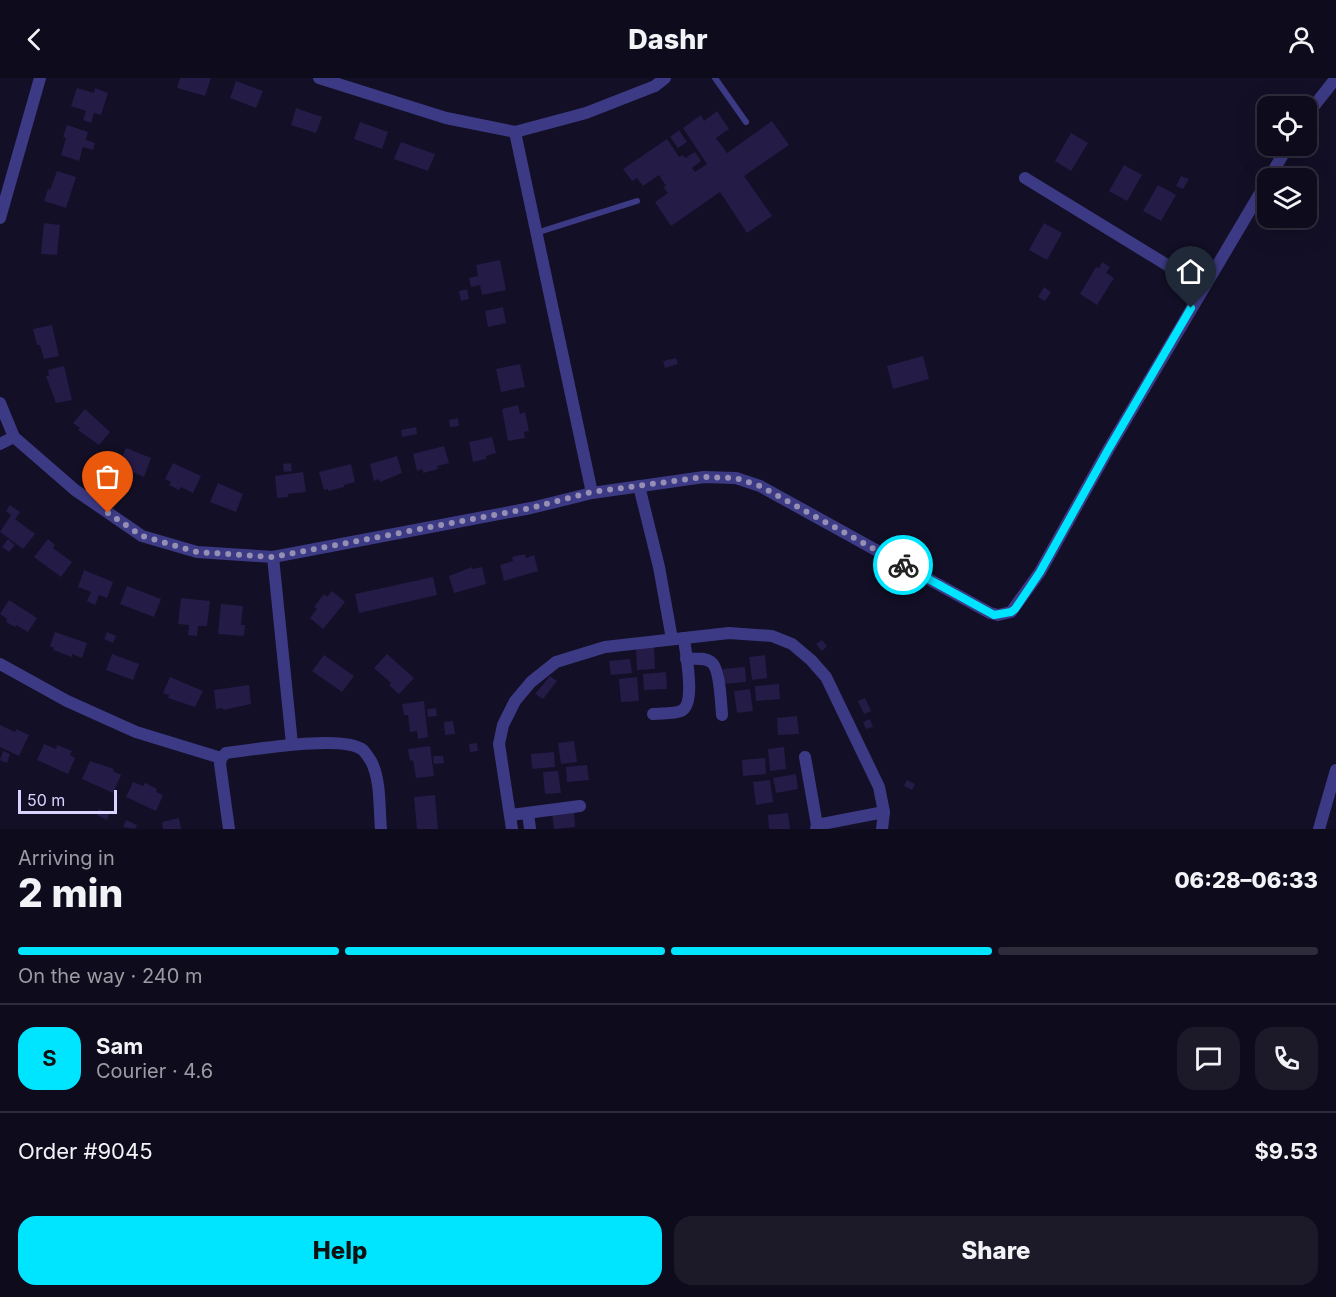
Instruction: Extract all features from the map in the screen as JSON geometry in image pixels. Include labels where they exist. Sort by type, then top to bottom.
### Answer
[{"type":"street","points":[[0,218],[40,78]]},
{"type":"street","points":[[319,78],[446,118],[515,132],[586,113],[655,86],[664,78]]},
{"type":"street","points":[[1317,102],[1336,78]]},
{"type":"street","points":[[515,132],[592,492]]},
{"type":"street","points":[[0,404],[14,437],[75,490],[142,536],[197,552],[273,557],[531,508],[592,492],[704,477],[729,477],[751,482],[792,503],[990,613],[998,615],[1011,612],[1040,572],[1108,450],[1281,156]]},
{"type":"street","points":[[1025,178],[1203,287]]},
{"type":"street","points":[[0,444],[14,437]]},
{"type":"street","points":[[639,486],[678,638],[686,659],[691,695],[688,706],[681,711],[653,714]]},
{"type":"street","points":[[273,557],[292,744]]},
{"type":"street","points":[[512,829],[499,744],[503,725],[515,701],[531,682],[556,662],[605,647],[729,633],[772,636],[792,644],[826,677],[879,787],[884,812],[882,829]]},
{"type":"street","points":[[686,659],[703,658],[712,662],[717,668],[722,715]]},
{"type":"street","points":[[0,664],[67,701],[136,732],[220,758]]},
{"type":"street","points":[[220,758],[226,753],[292,744],[351,745],[363,750],[371,761],[376,780],[381,829]]},
{"type":"street","points":[[805,757],[816,827],[884,812]]},
{"type":"street","points":[[220,758],[229,829]]},
{"type":"street","points":[[1319,829],[1336,770]]},
{"type":"street","points":[[511,815],[580,806]]},
{"type":"street","points":[[528,813],[530,829]]},
{"type":"lane","points":[[714,78],[746,122]]},
{"type":"lane","points":[[536,233],[637,201]]},
{"type":"building","points":[[180,78],[211,78],[205,96],[177,88]]},
{"type":"building","points":[[236,81],[263,91],[256,108],[230,98]]},
{"type":"building","points":[[77,88],[94,93],[95,88],[108,93],[101,115],[94,113],[91,123],[83,120],[86,111],[71,106]]},
{"type":"building","points":[[296,108],[322,117],[316,133],[291,125]]},
{"type":"building","points":[[717,111],[729,129],[716,138],[727,153],[772,121],[789,145],[744,176],[772,216],[747,233],[720,192],[671,226],[655,202],[668,193],[659,175],[643,186],[637,178],[632,181],[623,169],[667,139],[679,157],[683,155],[685,158],[695,152],[701,161],[692,168],[695,172],[707,164],[683,128],[701,115],[704,121]]},
{"type":"building","points":[[360,122],[388,132],[382,149],[354,139]]},
{"type":"building","points":[[67,125],[88,132],[86,140],[95,143],[93,150],[83,147],[79,161],[61,155]]},
{"type":"building","points":[[679,130],[687,142],[678,148],[670,137]]},
{"type":"building","points":[[1071,133],[1088,143],[1071,171],[1055,161]]},
{"type":"building","points":[[401,142],[435,154],[428,171],[394,159]]},
{"type":"building","points":[[1124,165],[1142,175],[1127,201],[1109,191]]},
{"type":"building","points":[[57,171],[76,177],[66,208],[44,201]]},
{"type":"building","points":[[1181,176],[1189,179],[1183,189],[1176,186]]},
{"type":"building","points":[[1158,185],[1176,195],[1161,221],[1143,211]]},
{"type":"building","points":[[44,223],[60,225],[57,255],[41,254]]},
{"type":"building","points":[[1044,223],[1062,233],[1047,260],[1029,250]]},
{"type":"building","points":[[500,260],[506,290],[482,295],[480,285],[471,287],[469,278],[478,276],[476,265]]},
{"type":"building","points":[[1102,262],[1110,267],[1106,273],[1114,278],[1097,305],[1080,294],[1096,267],[1099,268]]},
{"type":"building","points":[[1044,287],[1051,292],[1045,301],[1038,297]]},
{"type":"building","points":[[467,289],[469,299],[461,301],[459,291]]},
{"type":"building","points":[[503,307],[506,323],[488,327],[485,311]]},
{"type":"building","points":[[52,325],[59,356],[44,359],[33,329]]},
{"type":"building","points":[[923,356],[929,379],[893,389],[887,366]]},
{"type":"building","points":[[676,358],[678,364],[665,368],[663,361]]},
{"type":"building","points":[[520,364],[525,387],[501,392],[496,369]]},
{"type":"building","points":[[64,366],[72,400],[56,403],[46,376],[49,376],[48,370]]},
{"type":"building","points":[[518,405],[520,414],[525,412],[529,431],[524,432],[525,438],[508,441],[502,409]]},
{"type":"building","points":[[85,409],[110,432],[99,445],[78,430],[80,428],[73,423]]},
{"type":"building","points":[[458,418],[459,426],[450,427],[449,420]]},
{"type":"building","points":[[416,427],[417,434],[402,437],[401,430]]},
{"type":"building","points":[[492,437],[496,453],[486,456],[486,459],[473,462],[469,442]]},
{"type":"building","points":[[444,446],[449,463],[423,473],[422,469],[417,471],[413,454]]},
{"type":"building","points":[[126,448],[151,458],[144,477],[118,466]]},
{"type":"building","points":[[397,456],[402,473],[380,482],[379,479],[374,481],[370,464]]},
{"type":"building","points":[[173,463],[201,476],[193,493],[181,487],[179,490],[169,485],[171,482],[165,479]]},
{"type":"building","points":[[291,463],[292,471],[284,472],[283,464]]},
{"type":"building","points":[[351,464],[355,482],[344,485],[344,487],[324,490],[319,472]]},
{"type":"building","points":[[303,472],[306,492],[277,498],[275,476]]},
{"type":"building","points":[[218,483],[243,494],[236,512],[210,502]]},
{"type":"building","points":[[10,505],[20,512],[15,519],[35,534],[23,549],[0,532],[11,515],[6,511]]},
{"type":"building","points":[[8,539],[15,545],[9,552],[2,547]]},
{"type":"building","points":[[48,539],[55,545],[53,548],[72,562],[61,577],[34,557]]},
{"type":"building","points":[[525,554],[526,558],[534,555],[538,571],[504,581],[500,565],[513,561],[512,557]]},
{"type":"building","points":[[472,567],[472,569],[482,567],[486,584],[454,593],[449,576]]},
{"type":"building","points":[[84,570],[113,582],[107,598],[99,595],[95,605],[87,601],[91,592],[78,587]]},
{"type":"building","points":[[433,577],[437,595],[359,613],[355,594]]},
{"type":"building","points":[[127,586],[161,599],[154,617],[120,604]]},
{"type":"building","points":[[332,591],[345,602],[323,629],[310,618],[317,609],[314,607],[324,594],[327,597]]},
{"type":"building","points":[[181,598],[210,601],[207,626],[198,626],[197,636],[188,635],[189,625],[178,624]]},
{"type":"building","points":[[9,600],[37,618],[28,632],[6,622],[7,619],[0,614]]},
{"type":"building","points":[[221,604],[243,606],[241,625],[245,625],[244,636],[218,634]]},
{"type":"building","points":[[55,632],[87,643],[82,658],[53,650],[54,648],[50,646]]},
{"type":"building","points":[[107,632],[116,636],[113,643],[104,639]]},
{"type":"building","points":[[822,640],[827,646],[822,651],[816,644]]},
{"type":"building","points":[[654,647],[655,669],[637,670],[636,648]]},
{"type":"building","points":[[112,654],[139,664],[133,680],[106,670]]},
{"type":"building","points":[[387,654],[414,678],[399,694],[389,685],[391,683],[374,668]]},
{"type":"building","points":[[324,655],[354,676],[342,692],[312,671]]},
{"type":"building","points":[[765,655],[767,678],[752,680],[749,657]]},
{"type":"building","points":[[630,659],[632,673],[611,675],[609,661]]},
{"type":"building","points":[[745,667],[746,682],[724,684],[723,669]]},
{"type":"building","points":[[666,672],[667,689],[644,690],[643,674]]},
{"type":"building","points":[[550,676],[557,681],[543,699],[535,694]]},
{"type":"building","points":[[170,677],[203,691],[195,707],[168,698],[169,695],[163,693]]},
{"type":"building","points":[[637,677],[639,701],[621,702],[619,679]]},
{"type":"building","points":[[779,684],[780,699],[756,701],[755,686]]},
{"type":"building","points":[[249,685],[251,704],[223,710],[223,708],[216,709],[214,690]]},
{"type":"building","points":[[750,689],[753,711],[737,713],[734,691]]},
{"type":"building","points":[[865,698],[871,711],[864,714],[858,701]]},
{"type":"building","points":[[424,701],[428,737],[418,739],[417,731],[410,732],[408,715],[404,715],[402,704]]},
{"type":"building","points":[[436,708],[437,716],[428,717],[427,709]]},
{"type":"building","points":[[797,716],[799,734],[778,735],[777,718]]},
{"type":"building","points":[[870,719],[873,727],[866,729],[863,722]]},
{"type":"building","points":[[453,721],[455,734],[445,735],[444,722]]},
{"type":"building","points":[[0,725],[29,735],[19,756],[0,747]]},
{"type":"building","points":[[574,741],[577,762],[561,764],[558,743]]},
{"type":"building","points":[[477,743],[478,751],[470,752],[469,744]]},
{"type":"building","points":[[44,744],[56,749],[57,745],[72,751],[70,755],[75,758],[68,774],[37,760]]},
{"type":"building","points":[[430,746],[434,776],[416,778],[413,760],[410,761],[408,749]]},
{"type":"building","points":[[784,747],[786,769],[770,771],[768,749]]},
{"type":"building","points":[[3,751],[10,754],[7,763],[0,760]]},
{"type":"building","points":[[554,752],[555,767],[532,769],[531,754]]},
{"type":"building","points":[[433,756],[443,756],[444,763],[434,764]]},
{"type":"building","points":[[765,758],[766,774],[743,776],[742,760]]},
{"type":"building","points":[[90,761],[114,769],[113,771],[121,775],[113,793],[82,779]]},
{"type":"building","points":[[587,765],[589,780],[567,782],[566,767]]},
{"type":"building","points":[[558,771],[561,793],[545,794],[543,772]]},
{"type":"building","points":[[796,774],[798,789],[776,793],[773,778]]},
{"type":"building","points":[[770,780],[773,802],[756,805],[753,782]]},
{"type":"building","points":[[907,780],[915,784],[912,790],[904,786]]},
{"type":"building","points":[[133,782],[143,786],[145,783],[163,795],[156,811],[126,797]]},
{"type":"building","points":[[435,795],[438,829],[417,829],[414,797]]},
{"type":"building","points":[[99,809],[109,814],[107,820],[97,815]]},
{"type":"building","points":[[574,812],[575,827],[554,829],[552,813]]},
{"type":"building","points":[[788,813],[790,829],[769,829],[768,815]]},
{"type":"building","points":[[179,818],[181,829],[163,829],[162,822]]},
{"type":"building","points":[[126,820],[137,825],[135,829],[123,827]]},
{"type":"way so far","points":[[108,513],[142,536],[197,552],[273,557],[531,508],[592,492],[704,477],[723,477],[744,480],[760,486],[903,565]]},
{"type":"route","points":[[903,565],[994,615],[1015,609],[1040,572],[1191,308]]}]
